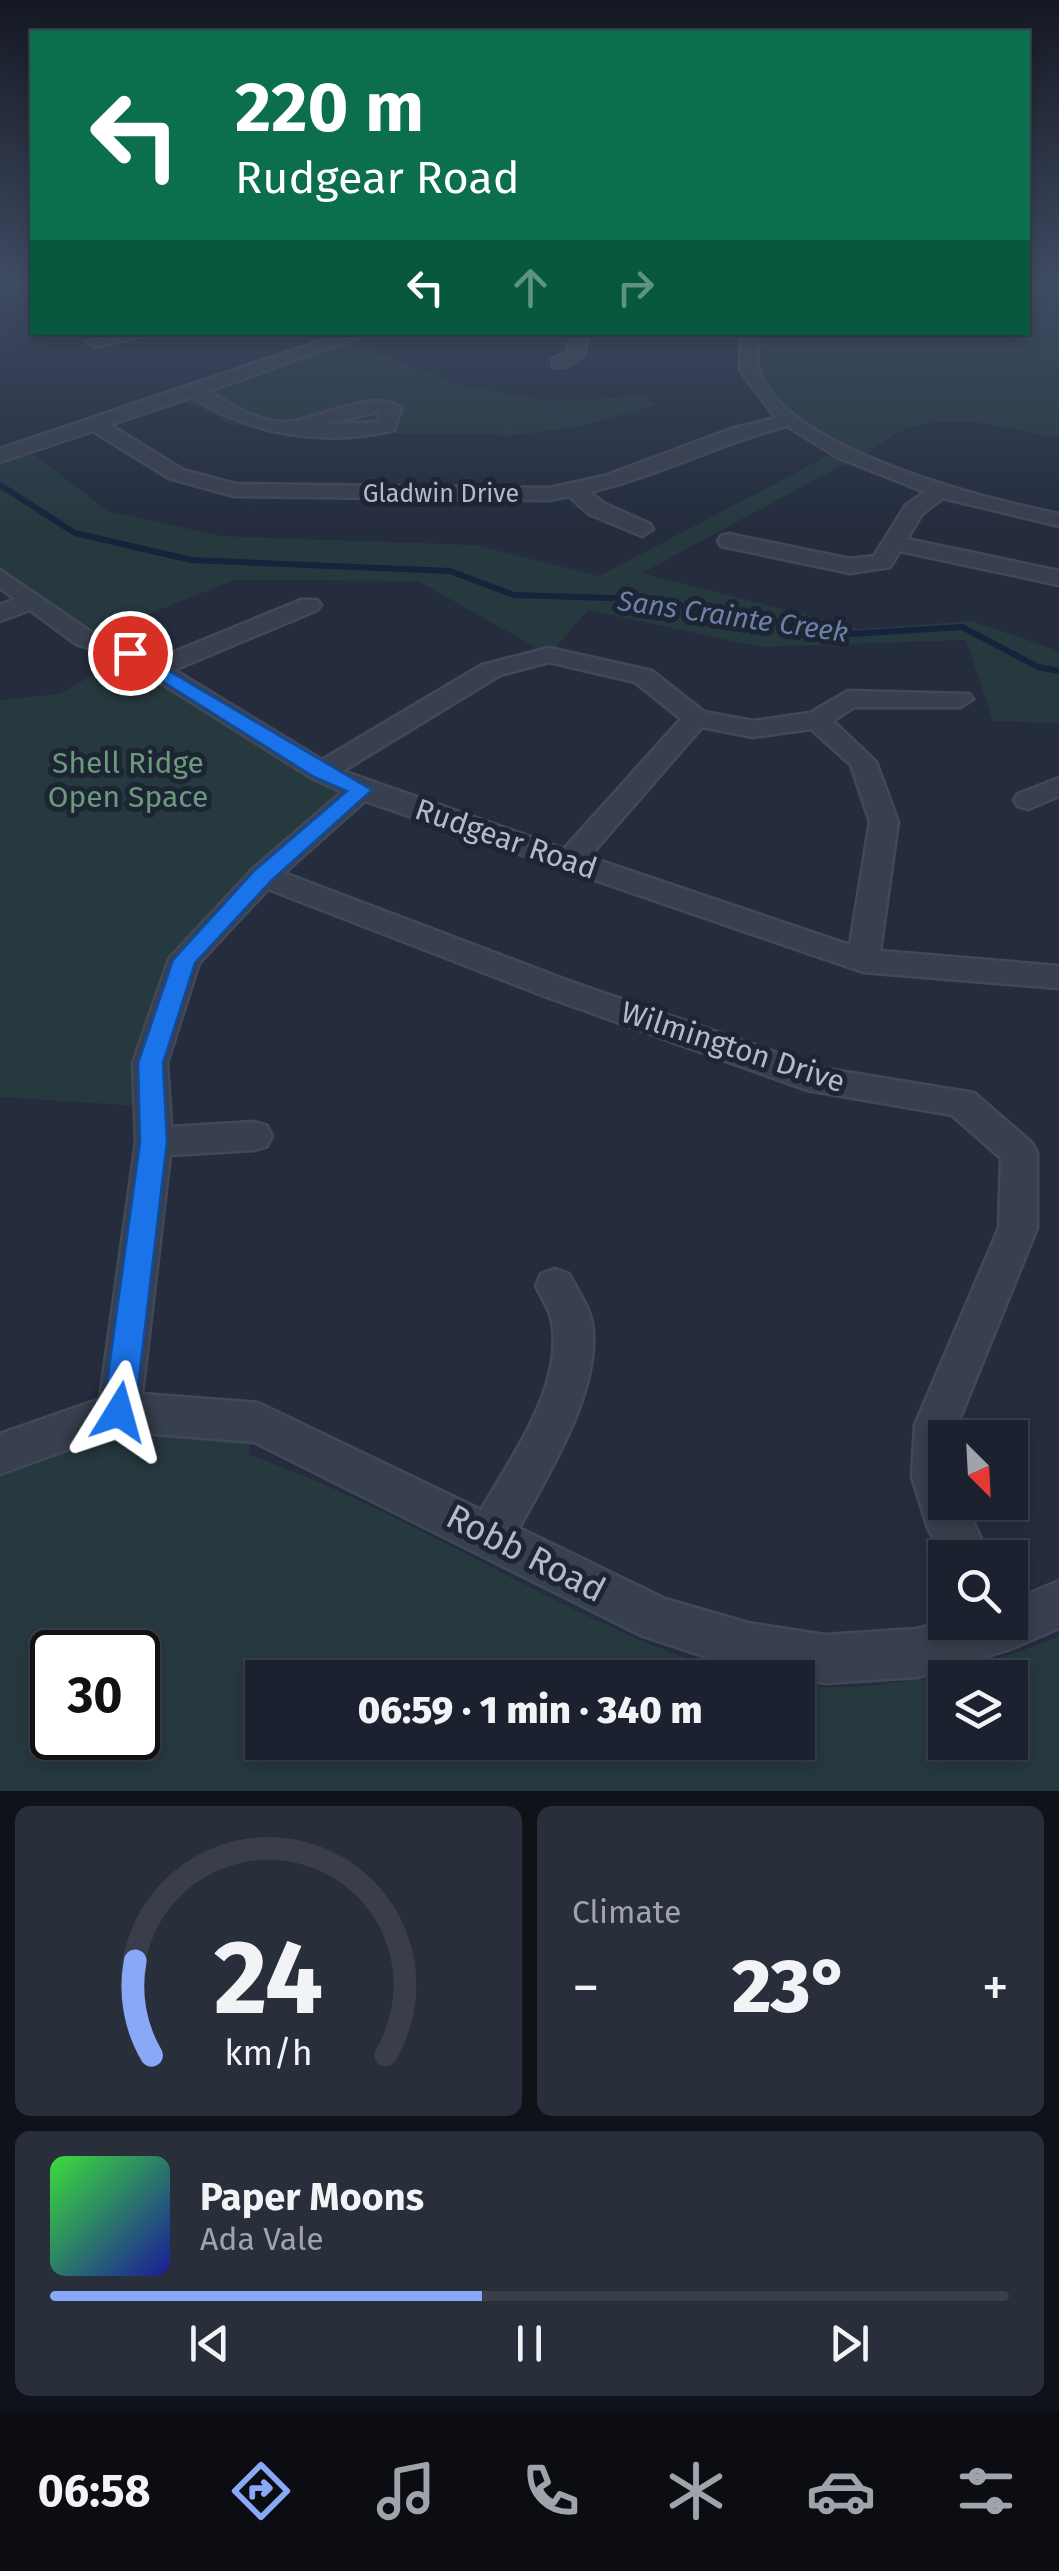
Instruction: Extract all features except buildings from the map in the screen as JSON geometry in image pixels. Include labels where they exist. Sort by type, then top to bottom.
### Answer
[{"type":"street","points":[[0,456],[275,362]]},
{"type":"street","points":[[749,362],[749,370],[790,420],[862,461],[941,490],[1059,520]]},
{"type":"street","points":[[194,390],[244,419],[287,428]]},
{"type":"street","name":"Gladwin Drive","points":[[97,425],[176,474],[234,490],[576,491],[738,433],[790,420]]},
{"type":"street","points":[[729,541],[850,566],[882,562],[914,510],[941,490]]},
{"type":"street","points":[[576,491],[597,509],[642,529]]},
{"type":"street","points":[[896,544],[1059,578]]},
{"type":"street","name":"Rudgear Road","points":[[0,577],[86,640],[130,653],[322,772],[361,790],[863,961],[1059,977]]},
{"type":"street","points":[[0,614],[32,600]]},
{"type":"street","points":[[156,669],[308,605]]},
{"type":"street","points":[[322,772],[491,670],[549,655],[643,676],[696,718],[753,729],[817,720],[848,700],[960,698]]},
{"type":"street","points":[[570,861],[696,718]]},
{"type":"street","points":[[817,720],[862,762],[884,822],[863,961]]},
{"type":"street","points":[[1028,800],[1059,786]]},
{"type":"street","points":[[119,1412],[154,1142],[150,1063],[184,960],[263,876],[361,790]]},
{"type":"street","name":"Wilmington Drive","points":[[263,876],[558,989],[819,1082],[962,1102],[1020,1153],[1018,1228],[936,1425],[934,1477],[957,1540]]},
{"type":"street","points":[[154,1142],[254,1136]]},
{"type":"street","points":[[492,1534],[570,1374],[573,1322],[555,1286]]},
{"type":"street","name":"Robb Road","points":[[0,1454],[119,1412],[258,1423],[492,1534],[659,1620],[748,1647],[824,1659],[917,1654],[960,1640]]},
{"type":"street","name":"Robb Road","points":[[1028,1616],[1059,1604]]},
{"type":"green space","points":[[278,362],[401,362],[463,386],[550,401],[647,396],[656,405],[578,427],[515,435],[273,432],[231,424],[176,397]]},
{"type":"green space","points":[[752,362],[1059,362],[1059,438],[956,421],[915,426],[642,573],[861,629],[971,621],[1059,651],[1059,723],[993,721],[966,640],[760,647],[588,610],[549,655],[418,581],[235,580],[85,639],[0,577],[0,456],[25,448],[108,511],[222,536],[475,545],[599,576],[839,450],[790,420],[749,370]]},
{"type":"green space","name":"Shell Ridge Open Space","points":[[130,653],[361,790],[185,959],[153,1107],[0,1097],[0,700],[60,694]]},
{"type":"green space","points":[[119,1412],[258,1423],[248,1454],[355,1498],[583,1613],[693,1660],[245,1660],[245,1760],[815,1760],[815,1686],[862,1687],[928,1676],[928,1760],[1028,1760],[1028,1660],[991,1660],[1059,1637],[1059,1791],[0,1791],[0,1454]]},
{"type":"waterway","name":"Sans Crainte Creek","points":[[0,485],[75,533],[191,560],[450,571],[514,595],[640,599],[851,634],[962,627],[1038,667],[1059,671]]},
{"type":"route","points":[[119,1412],[154,1142],[150,1063],[184,960],[263,876],[361,790],[322,772],[130,653]]}]
